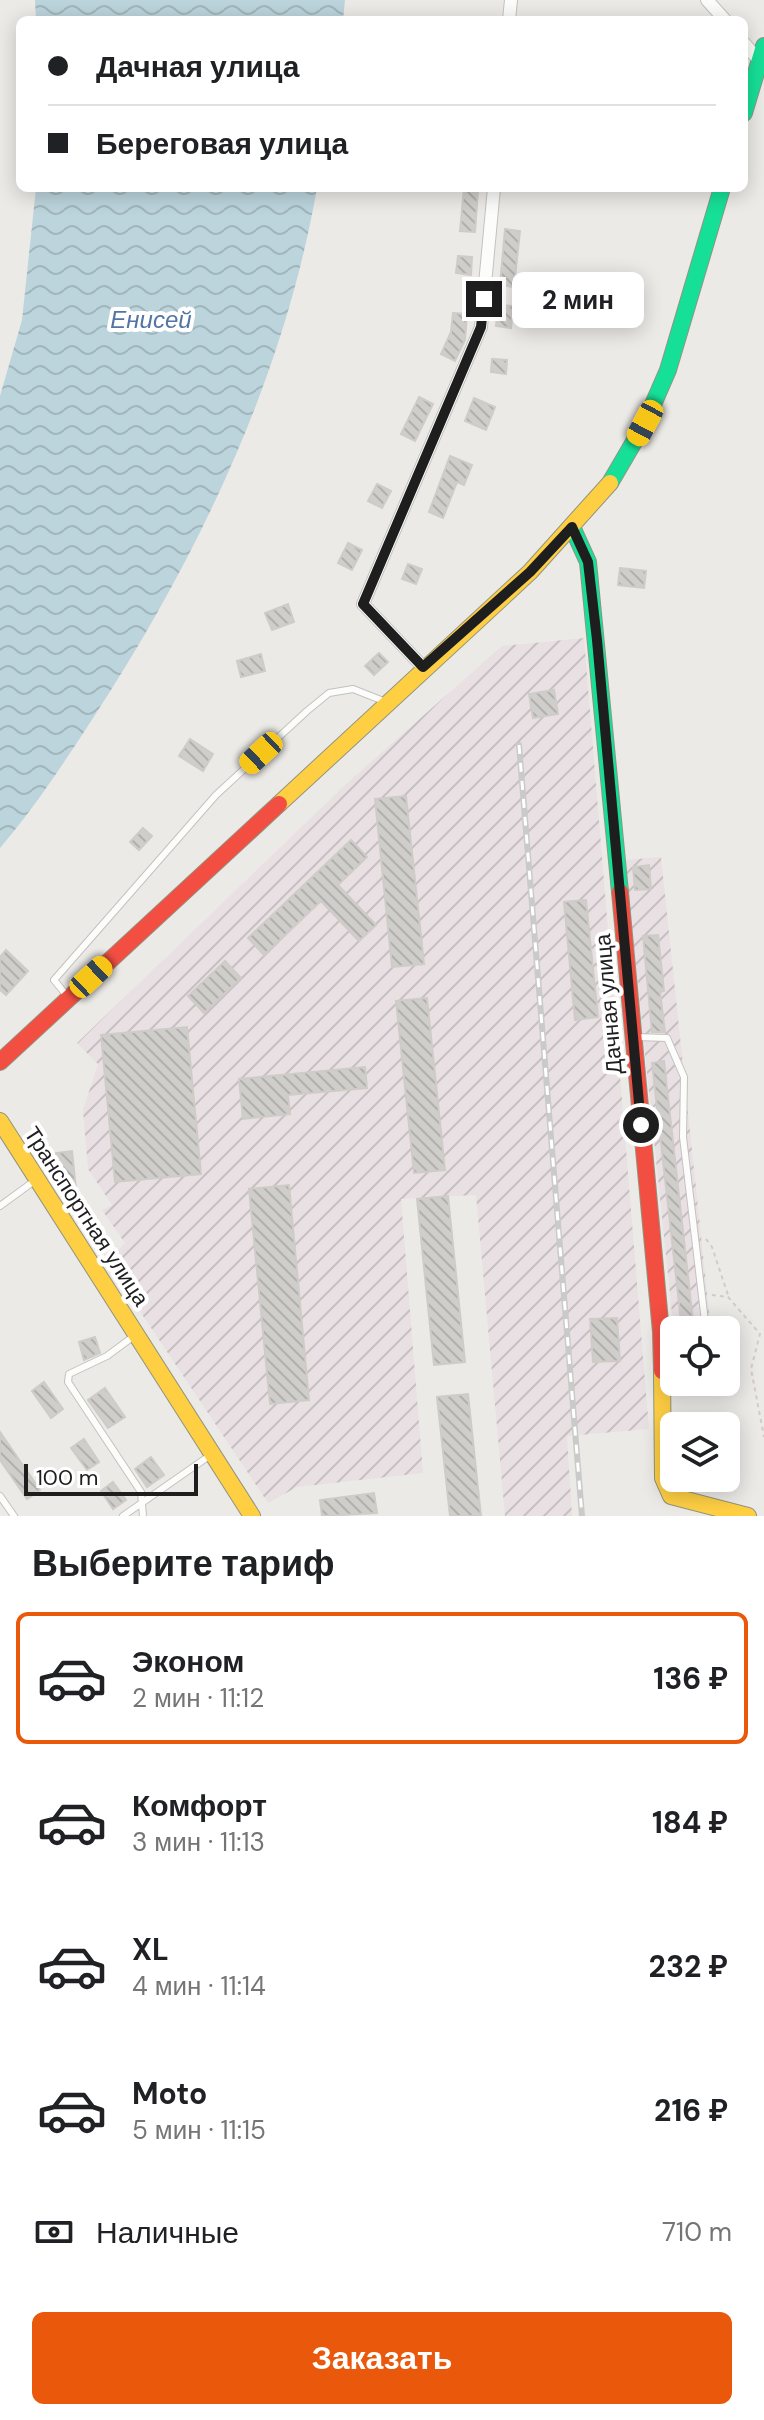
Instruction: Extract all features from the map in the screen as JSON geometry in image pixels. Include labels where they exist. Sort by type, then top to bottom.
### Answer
[{"type":"street","points":[[707,0],[721,16]]},
{"type":"street","points":[[748,101],[763,58]]},
{"type":"street","points":[[423,667],[363,604],[481,327],[494,192]]},
{"type":"street","points":[[0,1062],[423,667],[530,572],[606,489],[656,400],[721,192]]},
{"type":"street","name":"Дачная улица","points":[[572,527],[588,562],[596,628],[633,1037],[662,1316]]},
{"type":"street","name":"Транспортная улица","points":[[0,1121],[252,1516]]},
{"type":"street","name":"Дачная улица","points":[[667,1396],[663,1478],[671,1496],[748,1516]]},
{"type":"lane","points":[[68,998],[54,980],[216,795],[329,693],[353,689],[386,702]]},
{"type":"lane","points":[[633,1037],[667,1038],[684,1077],[683,1137],[704,1316]]},
{"type":"lane","points":[[0,1206],[37,1179]]},
{"type":"lane","name":"Транспортная улица","points":[[136,1334],[107,1356],[69,1374],[68,1382],[141,1492],[143,1516]]},
{"type":"lane","points":[[123,1516],[212,1454]]},
{"type":"lane","points":[[0,1496],[14,1516]]},
{"type":"path","points":[[694,1224],[712,1247],[728,1297],[760,1334],[751,1369],[764,1437]]},
{"type":"path","points":[[702,1293],[728,1297]]},
{"type":"shaded area","points":[[584,638],[649,1429],[567,1436],[572,1516],[505,1516],[476,1195],[401,1199],[423,1473],[297,1487],[268,1503],[107,1262],[125,1243],[102,1210],[112,1205],[88,1169],[83,1110],[98,1064],[77,1043],[346,784],[502,646]]},
{"type":"shaded area","points":[[661,857],[710,1316],[672,1316],[625,860]]},
{"type":"water","points":[[35,0],[345,0],[343,16],[36,16]]},
{"type":"water","name":"Енисей","points":[[36,192],[316,192],[283,328],[260,396],[202,528],[169,592],[95,715],[38,800],[0,848],[0,396],[22,320]]},
{"type":"building","points":[[464,192],[478,192],[475,232],[460,231]]},
{"type":"building","points":[[505,229],[520,231],[514,287],[500,285]]},
{"type":"building","points":[[458,256],[472,257],[471,275],[456,273]]},
{"type":"building","points":[[498,305],[513,306],[511,328],[496,326]]},
{"type":"building","points":[[453,313],[467,314],[465,340],[455,361],[441,354],[451,332]]},
{"type":"building","points":[[492,359],[507,360],[506,374],[491,372]]},
{"type":"building","points":[[419,397],[433,404],[415,441],[401,434]]},
{"type":"building","points":[[474,398],[495,407],[486,430],[465,421]]},
{"type":"building","points":[[450,456],[472,465],[464,485],[457,482],[443,518],[429,512]]},
{"type":"building","points":[[377,484],[391,491],[382,508],[368,501]]},
{"type":"building","points":[[348,543],[362,550],[352,570],[338,563]]},
{"type":"building","points":[[408,564],[422,569],[416,584],[402,579]]},
{"type":"building","points":[[620,568],[646,571],[644,588],[618,585]]},
{"type":"building","points":[[288,604],[294,622],[272,630],[265,613]]},
{"type":"building","points":[[379,653],[388,662],[374,675],[365,666]]},
{"type":"building","points":[[261,654],[265,671],[241,677],[237,661]]},
{"type":"building","points":[[554,690],[558,714],[533,718],[529,694]]},
{"type":"building","points":[[190,739],[213,754],[203,771],[179,756]]},
{"type":"building","points":[[406,796],[424,964],[392,967],[375,799]]},
{"type":"building","points":[[143,828],[152,836],[139,850],[130,842]]},
{"type":"building","points":[[351,840],[367,857],[338,885],[376,925],[359,941],[321,901],[264,955],[248,938]]},
{"type":"building","points":[[649,865],[651,889],[635,890],[633,867]]},
{"type":"building","points":[[586,900],[598,1017],[575,1020],[564,902]]},
{"type":"building","points":[[658,935],[665,1032],[652,1032],[643,936]]},
{"type":"building","points":[[6,950],[28,971],[6,995],[0,990],[0,957]]},
{"type":"building","points":[[225,961],[241,978],[204,1013],[188,996]]},
{"type":"building","points":[[427,998],[445,1170],[414,1173],[396,1001]]},
{"type":"building","points":[[187,1027],[201,1174],[115,1182],[101,1035]]},
{"type":"building","points":[[664,1061],[692,1316],[680,1316],[652,1063]]},
{"type":"building","points":[[365,1067],[367,1088],[288,1095],[290,1114],[243,1119],[239,1079]]},
{"type":"building","points":[[72,1151],[76,1189],[61,1191],[56,1153]]},
{"type":"building","points":[[289,1185],[309,1400],[270,1404],[249,1189]]},
{"type":"building","points":[[448,1196],[465,1362],[434,1365],[417,1199]]},
{"type":"building","points":[[617,1318],[620,1361],[593,1362],[590,1319]]},
{"type":"building","points":[[95,1337],[100,1353],[84,1360],[79,1342]]},
{"type":"building","points":[[44,1382],[63,1409],[51,1418],[32,1391]]},
{"type":"building","points":[[105,1388],[125,1417],[108,1428],[88,1400]]},
{"type":"building","points":[[468,1394],[481,1516],[450,1516],[437,1397]]},
{"type":"building","points":[[0,1432],[40,1490],[27,1499],[0,1460]]},
{"type":"building","points":[[84,1439],[99,1462],[87,1470],[71,1448]]},
{"type":"building","points":[[151,1457],[164,1475],[147,1487],[135,1469]]},
{"type":"building","points":[[113,1482],[126,1500],[113,1509],[101,1491]]},
{"type":"building","points":[[374,1493],[377,1513],[322,1516],[320,1500]]},
{"type":"railway","points":[[519,745],[582,1516]]},
{"type":"traffic: fast","points":[[748,100],[764,46]]},
{"type":"traffic: fast","points":[[610,483],[645,423],[668,370],[721,192]]},
{"type":"traffic: fast","points":[[572,527],[588,562],[620,892]]},
{"type":"traffic: slow","points":[[279,804],[530,572],[610,483]]},
{"type":"traffic: slow","points":[[0,1121],[252,1516]]},
{"type":"traffic: slow","points":[[662,1396],[663,1478],[671,1496],[748,1516]]},
{"type":"traffic: jam","points":[[0,1062],[279,804]]},
{"type":"traffic: jam","points":[[620,892],[660,1321]]},
{"type":"route","points":[[484,299],[481,327],[363,604],[423,667],[530,572],[572,527],[588,562],[597,640],[641,1125]]}]
